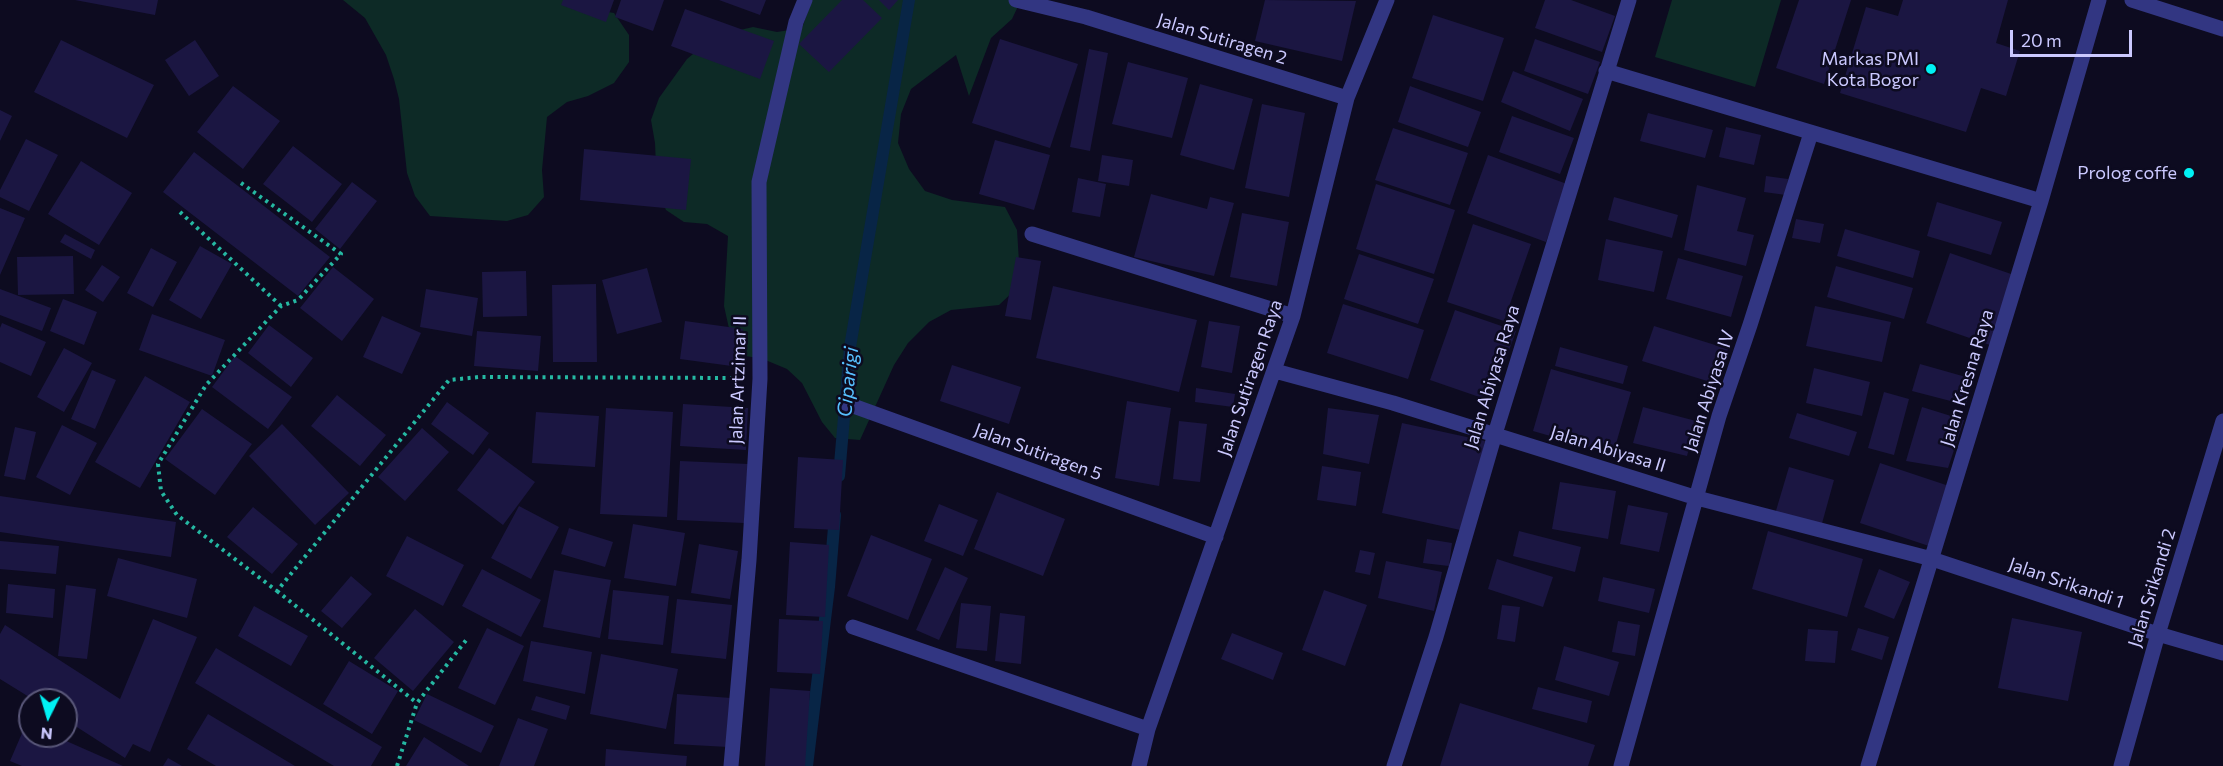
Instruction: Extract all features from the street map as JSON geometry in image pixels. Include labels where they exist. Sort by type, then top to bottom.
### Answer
[{"type":"street","name":"Jalan Artzimar II","points":[[731,766],[749,560],[760,379],[759,182],[796,22],[805,0]]},
{"type":"street","name":"Jalan Sutiragen 2","points":[[1016,0],[1086,17],[1347,98]]},
{"type":"street","name":"Jalan Sutiragen Raya","points":[[1139,766],[1148,729],[1293,316],[1347,98],[1387,0]]},
{"type":"street","name":"Jalan Abiyasa Raya","points":[[1394,766],[1436,637],[1495,434],[1629,0]]},
{"type":"street","name":"Jalan Kresna Raya","points":[[1868,766],[2041,201],[2099,0]]},
{"type":"street","points":[[2132,0],[2223,29]]},
{"type":"street","points":[[1606,71],[2041,201]]},
{"type":"street","name":"Jalan Abiyasa IV","points":[[1621,766],[1719,416],[1811,133]]},
{"type":"street","points":[[1032,234],[1293,316]]},
{"type":"street","name":"Jalan Abiyasa II","points":[[1275,371],[1393,403],[1697,498],[1932,559]]},
{"type":"street","name":"Jalan Sutiragen 5","points":[[845,403],[1216,537]]},
{"type":"street","name":"Jalan Srikandi 2","points":[[2121,766],[2158,634],[2223,422]]},
{"type":"street","name":"Jalan Srikandi 1","points":[[1932,559],[2158,634],[2223,653]]},
{"type":"street","points":[[853,627],[1148,729]]},
{"type":"path","points":[[241,183],[341,254],[298,300],[281,306],[206,385],[158,464],[161,491],[177,515],[277,591],[417,703]]},
{"type":"path","points":[[180,212],[281,306]]},
{"type":"path","points":[[277,591],[449,380],[479,377],[760,379]]},
{"type":"path","points":[[398,766],[417,703],[467,639]]},
{"type":"green space","points":[[343,0],[567,0],[590,9],[614,13],[629,35],[629,62],[614,83],[588,96],[567,102],[547,117],[542,170],[544,197],[528,215],[507,221],[430,216],[415,196],[407,173],[399,99],[386,55],[365,18]]},
{"type":"green space","points":[[812,0],[1021,0],[1012,19],[991,38],[969,96],[956,55],[911,89],[901,114],[898,143],[909,169],[925,191],[952,200],[1005,207],[1017,230],[1019,262],[1017,288],[999,305],[951,310],[929,322],[908,343],[894,365],[860,440],[835,438],[822,422],[802,383],[787,369],[763,359],[740,355],[730,333],[724,306],[728,236],[707,224],[684,222],[666,210],[657,189],[655,143],[651,120],[659,98],[687,59],[705,44],[727,33],[753,27],[777,32],[802,28]]},
{"type":"green space","points":[[1672,0],[1781,0],[1755,87],[1655,57]]},
{"type":"building","points":[[75,0],[158,0],[155,15]]},
{"type":"building","points":[[563,0],[614,0],[606,22],[561,5]]},
{"type":"building","points":[[621,0],[664,0],[653,31],[615,17]]},
{"type":"building","points":[[719,0],[766,0],[760,15]]},
{"type":"building","points":[[842,0],[863,0],[882,18],[829,72],[799,44]]},
{"type":"building","points":[[879,0],[898,0],[889,10]]},
{"type":"building","points":[[1265,0],[1356,1],[1342,61],[1255,41]]},
{"type":"building","points":[[1545,0],[1571,0],[1615,16],[1602,52],[1535,28]]},
{"type":"building","points":[[1799,0],[1851,0],[1824,84],[1776,68]]},
{"type":"building","name":"Markas PMI Kota Bogor","points":[[1903,0],[2008,0],[1996,43],[2020,51],[2006,96],[1981,88],[1966,132],[1840,93],[1866,7],[1898,16]]},
{"type":"building","points":[[685,9],[774,41],[760,79],[671,46]]},
{"type":"building","points":[[1433,15],[1504,38],[1483,101],[1412,78]]},
{"type":"building","points":[[1000,39],[1078,64],[1050,148],[972,123]]},
{"type":"building","points":[[1535,39],[1600,62],[1588,94],[1524,71]]},
{"type":"building","points":[[61,40],[154,85],[127,138],[34,92]]},
{"type":"building","points":[[195,40],[219,76],[189,96],[165,60]]},
{"type":"building","points":[[1089,49],[1108,53],[1090,151],[1070,147]]},
{"type":"building","points":[[1128,62],[1188,78],[1172,138],[1112,124]]},
{"type":"building","points":[[1513,71],[1583,99],[1570,131],[1501,102]]},
{"type":"building","points":[[1200,84],[1253,99],[1234,170],[1180,155]]},
{"type":"building","points":[[233,86],[280,121],[243,169],[197,132]]},
{"type":"building","points":[[1410,86],[1481,112],[1468,147],[1398,122]]},
{"type":"building","points":[[1262,104],[1305,113],[1289,197],[1245,188]]},
{"type":"building","points":[[0,110],[12,116],[0,141]]},
{"type":"building","points":[[1648,113],[1713,130],[1705,158],[1640,141]]},
{"type":"building","points":[[1512,116],[1574,138],[1560,174],[1499,152]]},
{"type":"building","points":[[1726,127],[1761,135],[1754,165],[1719,157]]},
{"type":"building","points":[[1393,128],[1468,153],[1450,205],[1375,180]]},
{"type":"building","points":[[26,139],[58,155],[29,211],[0,197],[0,190]]},
{"type":"building","points":[[995,140],[1050,155],[1034,210],[979,194]]},
{"type":"building","points":[[293,146],[342,184],[312,222],[263,184]]},
{"type":"building","points":[[584,149],[691,159],[686,210],[580,200]]},
{"type":"building","points":[[194,152],[330,257],[298,296],[163,192]]},
{"type":"building","points":[[1102,155],[1133,160],[1129,186],[1098,181]]},
{"type":"building","points":[[1488,155],[1567,184],[1546,242],[1467,213]]},
{"type":"building","points":[[81,161],[132,193],[99,245],[48,214]]},
{"type":"building","points":[[1766,176],[1788,179],[1786,195],[1764,192]]},
{"type":"building","points":[[1078,178],[1106,184],[1100,217],[1072,212]]},
{"type":"building","points":[[352,182],[377,201],[340,249],[315,229]]},
{"type":"building","points":[[1376,184],[1455,210],[1434,274],[1356,249]]},
{"type":"building","points":[[1697,185],[1746,198],[1737,231],[1754,235],[1746,266],[1684,250]]},
{"type":"building","points":[[1151,194],[1207,209],[1210,197],[1234,203],[1214,276],[1134,257]]},
{"type":"building","points":[[1614,197],[1678,215],[1672,238],[1608,220]]},
{"type":"building","points":[[1937,202],[2002,222],[1991,255],[1927,236]]},
{"type":"building","points":[[0,208],[25,218],[0,275]]},
{"type":"building","points":[[1242,213],[1289,222],[1277,286],[1230,277]]},
{"type":"building","points":[[1796,219],[1824,224],[1820,243],[1792,238]]},
{"type":"building","points":[[1473,224],[1531,244],[1504,321],[1447,302]]},
{"type":"building","points":[[1845,229],[1920,251],[1913,278],[1837,256]]},
{"type":"building","points":[[65,234],[95,250],[91,259],[60,242]]},
{"type":"building","points":[[1606,239],[1663,251],[1654,292],[1598,280]]},
{"type":"building","points":[[200,246],[232,264],[201,319],[169,300]]},
{"type":"building","points":[[151,248],[177,262],[153,307],[127,293]]},
{"type":"building","points":[[1950,253],[2014,275],[1990,345],[1926,323]]},
{"type":"building","points":[[1359,254],[1434,279],[1418,324],[1344,299]]},
{"type":"building","points":[[73,256],[74,294],[18,295],[17,257]]},
{"type":"building","points":[[1016,257],[1041,261],[1031,320],[1005,316]]},
{"type":"building","points":[[1678,258],[1743,276],[1731,317],[1666,299]]},
{"type":"building","points":[[102,265],[120,277],[103,302],[85,290]]},
{"type":"building","points":[[1836,266],[1913,288],[1904,319],[1827,297]]},
{"type":"building","points":[[333,267],[374,299],[342,341],[300,308]]},
{"type":"building","points":[[647,268],[662,322],[617,334],[602,280]]},
{"type":"building","points":[[526,271],[527,316],[483,317],[482,272]]},
{"type":"building","points":[[596,284],[597,362],[553,362],[552,285]]},
{"type":"building","points":[[1053,286],[1197,320],[1179,392],[1036,358]]},
{"type":"building","points":[[0,289],[51,308],[42,331],[0,315]]},
{"type":"building","points":[[426,289],[478,298],[472,336],[420,327]]},
{"type":"building","points":[[63,299],[97,312],[84,345],[50,331]]},
{"type":"building","points":[[1343,304],[1424,330],[1408,379],[1327,353]]},
{"type":"building","points":[[1815,306],[1891,322],[1882,362],[1806,346]]},
{"type":"building","points":[[1455,310],[1516,331],[1491,401],[1430,380]]},
{"type":"building","points":[[152,314],[225,340],[212,376],[139,350]]},
{"type":"building","points":[[382,316],[421,333],[402,374],[363,357]]},
{"type":"building","points":[[685,321],[743,329],[739,367],[680,359]]},
{"type":"building","points":[[1209,321],[1240,326],[1232,373],[1201,367]]},
{"type":"building","points":[[2,323],[46,342],[31,376],[0,362]]},
{"type":"building","points":[[269,325],[313,358],[291,387],[248,353]]},
{"type":"building","points":[[1654,326],[1728,349],[1717,384],[1642,361]]},
{"type":"building","points":[[477,331],[541,336],[538,371],[474,366]]},
{"type":"building","points":[[1560,347],[1628,366],[1623,384],[1555,366]]},
{"type":"building","points":[[64,348],[92,363],[64,412],[37,397]]},
{"type":"building","points":[[235,356],[292,397],[268,429],[212,387]]},
{"type":"building","points":[[1920,364],[1973,379],[1966,405],[1912,391]]},
{"type":"building","points":[[952,365],[1021,387],[1009,424],[940,401]]},
{"type":"building","points":[[1814,368],[1870,382],[1862,416],[1806,403]]},
{"type":"building","points":[[1551,369],[1631,392],[1613,454],[1533,431]]},
{"type":"building","points":[[92,370],[116,380],[95,429],[71,419]]},
{"type":"building","points":[[145,376],[190,402],[140,488],[95,462]]},
{"type":"building","points":[[1196,388],[1235,394],[1233,407],[1195,402]]},
{"type":"building","points":[[1884,392],[1909,399],[1894,455],[1868,448]]},
{"type":"building","points":[[337,395],[386,435],[360,466],[311,426]]},
{"type":"building","points":[[1127,401],[1171,408],[1159,486],[1115,478]]},
{"type":"building","points":[[447,402],[489,433],[473,455],[431,424]]},
{"type":"building","points":[[683,404],[748,408],[746,450],[680,446]]},
{"type":"building","points":[[1643,407],[1696,421],[1687,456],[1633,443]]},
{"type":"building","points":[[1922,407],[1964,420],[1948,468],[1906,461]]},
{"type":"building","points":[[606,408],[673,412],[667,517],[600,514]]},
{"type":"building","points":[[1328,408],[1379,415],[1369,464],[1323,454]]},
{"type":"building","points":[[202,409],[252,444],[215,495],[165,459]]},
{"type":"building","points":[[536,412],[599,416],[595,467],[532,463]]},
{"type":"building","points":[[1797,413],[1857,432],[1849,456],[1789,438]]},
{"type":"building","points":[[1179,421],[1207,424],[1200,482],[1173,479]]},
{"type":"building","points":[[1402,423],[1485,441],[1465,531],[1382,513]]},
{"type":"building","points":[[282,424],[349,493],[315,525],[249,456]]},
{"type":"building","points":[[62,425],[97,443],[70,495],[36,477]]},
{"type":"building","points":[[15,427],[36,432],[25,480],[4,476]]},
{"type":"building","points":[[422,428],[449,452],[405,501],[378,477]]},
{"type":"building","points":[[489,448],[535,482],[503,525],[457,490]]},
{"type":"building","points":[[798,457],[843,460],[839,530],[794,528]]},
{"type":"building","points":[[680,461],[748,464],[744,523],[677,520]]},
{"type":"building","points":[[1880,463],[1949,486],[1929,546],[1860,523]]},
{"type":"building","points":[[1322,466],[1361,472],[1356,506],[1317,500]]},
{"type":"building","points":[[1789,467],[1834,480],[1821,527],[1775,514]]},
{"type":"building","points":[[1560,482],[1616,491],[1608,539],[1552,529]]},
{"type":"building","points":[[997,492],[1065,519],[1043,576],[974,549]]},
{"type":"building","points":[[0,496],[176,522],[171,557],[0,532]]},
{"type":"building","points":[[939,504],[978,520],[963,556],[924,541]]},
{"type":"building","points":[[1628,505],[1668,513],[1659,552],[1620,544]]},
{"type":"building","points":[[519,506],[559,527],[531,579],[491,558]]},
{"type":"building","points":[[253,507],[298,544],[272,574],[227,537]]},
{"type":"building","points":[[633,524],[685,533],[676,586],[624,578]]},
{"type":"building","points":[[569,528],[613,542],[605,567],[561,554]]},
{"type":"building","points":[[1519,531],[1581,547],[1575,572],[1513,556]]},
{"type":"building","points":[[1768,531],[1863,559],[1847,617],[1752,589]]},
{"type":"building","points":[[871,535],[932,559],[908,620],[847,596]]},
{"type":"building","points":[[407,536],[464,565],[443,606],[386,576]]},
{"type":"building","points":[[1427,539],[1452,543],[1449,566],[1423,563]]},
{"type":"building","points":[[0,541],[59,546],[56,574],[0,569]]},
{"type":"building","points":[[790,542],[829,545],[825,617],[786,615]]},
{"type":"building","points":[[699,544],[738,551],[730,599],[691,593]]},
{"type":"building","points":[[1360,550],[1375,553],[1370,575],[1355,572]]},
{"type":"building","points":[[118,558],[197,579],[187,618],[107,596]]},
{"type":"building","points":[[1497,559],[1553,577],[1543,607],[1488,589]]},
{"type":"building","points":[[1386,561],[1442,572],[1434,611],[1378,598]]},
{"type":"building","points":[[945,567],[968,578],[939,640],[916,630]]},
{"type":"building","points":[[482,569],[541,600],[521,637],[462,606]]},
{"type":"building","points":[[1879,569],[1910,582],[1894,619],[1864,607]]},
{"type":"building","points":[[554,570],[611,580],[600,638],[543,627]]},
{"type":"building","points":[[351,576],[372,594],[342,628],[321,611]]},
{"type":"building","points":[[1603,577],[1655,589],[1649,613],[1598,601]]},
{"type":"building","points":[[8,584],[55,589],[53,618],[6,613]]},
{"type":"building","points":[[66,585],[96,589],[87,659],[58,656]]},
{"type":"building","points":[[613,590],[669,596],[663,645],[608,639]]},
{"type":"building","points":[[1324,590],[1367,605],[1345,666],[1302,650]]},
{"type":"building","points":[[677,599],[732,605],[726,659],[671,653]]},
{"type":"building","points":[[961,603],[991,606],[987,651],[956,648]]},
{"type":"building","points":[[1502,605],[1520,607],[1515,642],[1497,639]]},
{"type":"building","points":[[254,606],[308,636],[291,666],[238,636]]},
{"type":"building","points":[[415,609],[454,642],[413,691],[374,658]]},
{"type":"building","points":[[1000,613],[1025,616],[1021,664],[995,661]]},
{"type":"building","points":[[2012,618],[2082,632],[2068,701],[1998,688]]},
{"type":"building","points":[[153,619],[197,637],[150,752],[133,744],[125,758],[78,728],[78,688],[18,688],[18,690],[0,679],[0,634],[5,625],[120,699]]},
{"type":"building","points":[[779,619],[823,621],[820,674],[777,672]]},
{"type":"building","points":[[1618,621],[1640,625],[1635,656],[1612,652]]},
{"type":"building","points":[[487,628],[524,646],[495,705],[458,688]]},
{"type":"building","points":[[1858,628],[1889,637],[1882,660],[1851,650]]},
{"type":"building","points":[[1808,629],[1838,631],[1835,663],[1805,661]]},
{"type":"building","points":[[1232,633],[1283,653],[1273,680],[1221,659]]},
{"type":"building","points":[[531,641],[592,652],[585,694],[523,681]]},
{"type":"building","points":[[1564,646],[1619,662],[1609,696],[1555,680]]},
{"type":"building","points":[[216,648],[382,747],[371,766],[334,766],[195,683]]},
{"type":"building","points":[[601,654],[678,669],[666,729],[590,714]]},
{"type":"building","points":[[349,661],[398,691],[372,734],[323,704]]},
{"type":"building","points":[[1538,687],[1592,701],[1587,723],[1532,709]]},
{"type":"building","points":[[770,688],[810,691],[805,766],[765,766]]},
{"type":"building","points":[[427,694],[494,726],[481,753],[414,720]]},
{"type":"building","points":[[677,694],[731,698],[728,747],[674,744]]},
{"type":"building","points":[[536,696],[570,706],[566,720],[531,710]]},
{"type":"building","points":[[1460,703],[1595,745],[1588,766],[1440,766]]},
{"type":"building","points":[[208,714],[295,766],[216,766],[187,749]]},
{"type":"building","points":[[518,718],[548,729],[534,766],[499,766]]},
{"type":"building","points":[[424,737],[469,766],[406,766]]},
{"type":"building","points":[[18,742],[18,748],[78,748],[78,746],[123,766],[22,766],[10,761]]},
{"type":"building","points":[[606,749],[687,756],[686,766],[605,766]]},
{"type":"building","points":[[168,758],[182,766],[163,766]]},
{"type":"waterway","name":"Ciparigi","points":[[839,476],[850,347],[909,0]]},
{"type":"waterway","name":"Ciparigi","points":[[807,766],[829,587],[835,515]]},
{"type":"place","name":"Markas PMI Kota Bogor","points":[[1931,69]]},
{"type":"place","name":"Prolog coffe","points":[[2189,173]]}]
